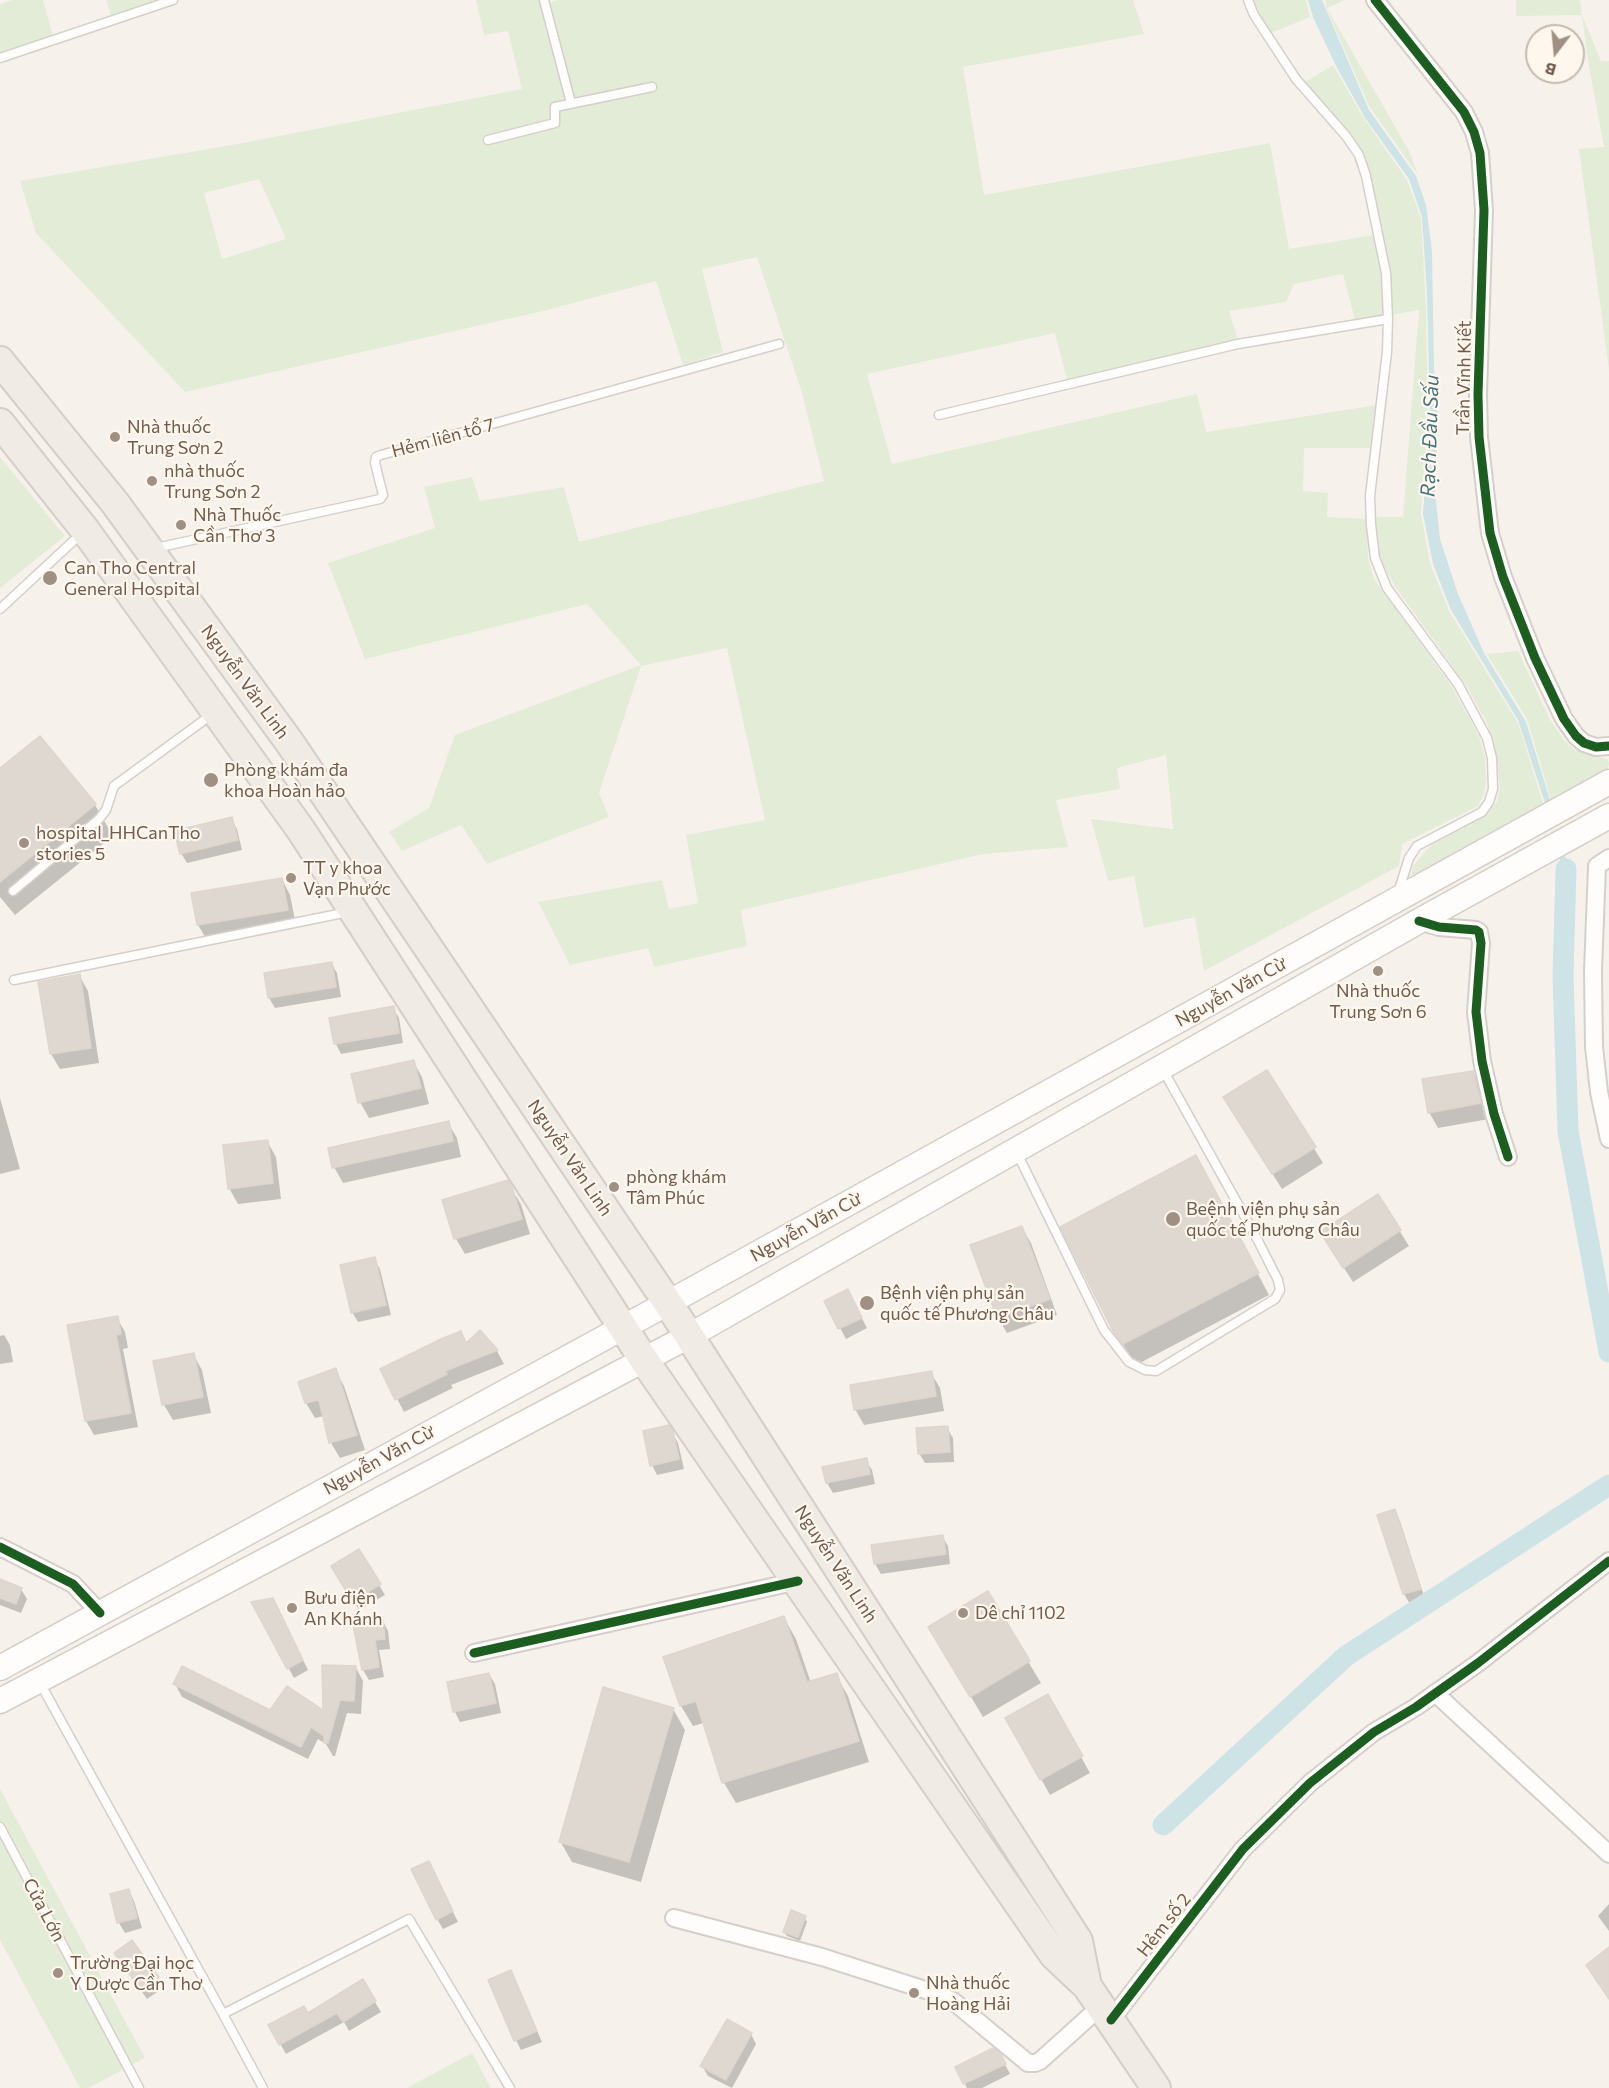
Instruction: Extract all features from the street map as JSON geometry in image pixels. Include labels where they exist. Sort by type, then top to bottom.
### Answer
[{"type":"highway","name":"Nguyễn Văn Linh","points":[[0,361],[115,503],[318,783],[668,1303],[1078,1941],[1099,2005]]},
{"type":"highway","name":"Nguyễn Văn Linh","points":[[0,423],[85,530],[296,822],[644,1360],[1054,1955],[1099,2005],[1156,2088]]},
{"type":"highway","points":[[85,530],[115,503]]},
{"type":"main road","name":"Nguyễn Văn Cừ","points":[[0,1668],[668,1303],[1609,782]]},
{"type":"main road","name":"Nguyễn Văn Cừ","points":[[0,1701],[689,1336],[1419,921],[1609,816]]},
{"type":"main road","points":[[1258,978],[1274,1004]]},
{"type":"street","name":"Trần Vĩnh Kiết","points":[[1375,0],[1464,112],[1473,132],[1479,153],[1484,210],[1479,436],[1490,533],[1503,577],[1535,658],[1564,719],[1584,743],[1596,747],[1609,747]]},
{"type":"street","points":[[1609,858],[1597,866],[1593,972],[1594,1047],[1599,1092],[1609,1139]]},
{"type":"street","points":[[1419,921],[1439,927],[1479,932],[1481,943],[1476,1012],[1482,1061],[1494,1114],[1508,1157]]},
{"type":"street","points":[[0,1547],[73,1584],[100,1613]]},
{"type":"street","name":"Hẻm số 2","points":[[675,1918],[822,1957],[939,1994],[961,2007],[1028,2063],[1035,2063],[1040,2061],[1099,2005],[1243,1849],[1310,1783],[1374,1732],[1478,1663],[1609,1562]]},
{"type":"street","points":[[474,1653],[798,1581]]},
{"type":"street","points":[[1435,1693],[1609,1854]]},
{"type":"lane","points":[[0,58],[173,0]]},
{"type":"lane","points":[[544,0],[571,103]]},
{"type":"lane","points":[[1248,0],[1254,15],[1296,80],[1346,136],[1359,155],[1366,176],[1386,273],[1388,319],[1387,352],[1370,496],[1375,558],[1387,588],[1458,684],[1487,738],[1492,758],[1493,789],[1489,802],[1482,812],[1417,846],[1409,858],[1395,902]]},
{"type":"lane","points":[[488,140],[555,123],[555,107],[652,87]]},
{"type":"lane","points":[[939,415],[1238,344],[1388,319]]},
{"type":"lane","name":"Hẻm liên tổ 7","points":[[149,550],[380,500],[383,495],[375,463],[376,457],[381,455],[779,344]]},
{"type":"lane","points":[[0,609],[85,530]]},
{"type":"lane","points":[[13,891],[99,819],[106,810],[114,786],[216,711]]},
{"type":"lane","points":[[15,980],[354,910]]},
{"type":"lane","points":[[1016,1150],[1104,1330],[1129,1362],[1145,1370],[1156,1371],[1275,1299],[1280,1290],[1278,1280],[1254,1233],[1162,1068]]},
{"type":"lane","points":[[38,1680],[263,2088]]},
{"type":"lane","name":"Cửa Lớn","points":[[0,1827],[139,2088]]},
{"type":"lane","points":[[223,2014],[410,1919],[510,2088]]},
{"type":"green space","points":[[12,0],[43,0],[53,36],[0,53],[0,4]]},
{"type":"green space","points":[[106,0],[159,0],[111,15]]},
{"type":"green space","points":[[476,0],[539,0],[549,31],[557,30],[550,2],[559,0],[1133,0],[1144,34],[963,67],[984,195],[1270,143],[1289,249],[1374,235],[1383,273],[1384,315],[1355,320],[1343,274],[1294,284],[1286,302],[1229,311],[1238,340],[1067,380],[1055,333],[867,374],[892,464],[1197,394],[1206,432],[1377,405],[1372,448],[1304,448],[1303,491],[1328,493],[1327,517],[1366,519],[1368,558],[1374,579],[1452,687],[1479,736],[1485,756],[1486,782],[1484,795],[1478,806],[1402,844],[1399,866],[1204,971],[1195,917],[1144,928],[1134,876],[1108,881],[1091,819],[1173,829],[1166,755],[1117,768],[1120,789],[1056,800],[1068,847],[983,854],[741,910],[747,946],[654,967],[648,948],[570,965],[538,902],[662,880],[669,909],[698,903],[686,835],[765,820],[727,648],[641,666],[599,793],[609,817],[487,864],[461,825],[402,851],[389,832],[429,808],[455,735],[641,665],[587,604],[365,659],[328,563],[435,528],[424,487],[472,477],[480,501],[564,487],[579,542],[824,481],[802,393],[757,257],[702,269],[723,352],[683,365],[656,281],[543,311],[185,392],[36,233],[20,181],[243,143],[522,89],[508,31],[484,35]],"holes":[[[259,179],[286,239],[222,259],[204,193]]]},
{"type":"green space","points":[[1252,0],[1306,0],[1310,17],[1271,33],[1257,14]]},
{"type":"green space","points":[[1325,0],[1345,0],[1327,8],[1409,151],[1418,175],[1369,106],[1326,7]]},
{"type":"green space","points":[[1516,0],[1580,0],[1582,15],[1516,16]]},
{"type":"green space","points":[[1582,15],[1601,61],[1609,61],[1609,370],[1579,149],[1604,147],[1588,61],[1585,24]]},
{"type":"green space","points":[[1333,65],[1363,117],[1407,180],[1421,218],[1428,416],[1421,514],[1430,563],[1449,611],[1518,723],[1544,806],[1411,879],[1413,866],[1431,845],[1488,814],[1497,801],[1500,789],[1495,746],[1486,721],[1466,685],[1394,585],[1381,561],[1374,517],[1403,517],[1419,310],[1391,315],[1362,154],[1304,83]]},
{"type":"green space","points":[[0,457],[65,536],[0,588]]},
{"type":"green space","points":[[1518,651],[1550,720],[1564,740],[1574,749],[1608,760],[1609,763],[1607,773],[1552,803],[1527,719],[1487,654]]},
{"type":"green space","points":[[0,1789],[145,2058],[88,2088],[80,2088],[0,1940]]},
{"type":"green space","points":[[472,2053],[491,2088],[407,2088]]},
{"type":"water","name":"Rạch Đầu Sấu","points":[[1308,0],[1322,0],[1369,110],[1416,176],[1426,205],[1432,251],[1434,369],[1438,419],[1435,491],[1440,539],[1458,594],[1484,653],[1526,722],[1551,803],[1546,806],[1518,720],[1451,610],[1433,564],[1423,514],[1430,417],[1427,294],[1422,217],[1409,179],[1365,118],[1335,64],[1313,17]]},
{"type":"building","name":"hospital_HHCanTho stories 5","points":[[40,736],[96,804],[0,882],[0,768]]},
{"type":"building","points":[[232,817],[238,840],[180,854],[174,831]]},
{"type":"building","points":[[282,878],[288,910],[197,925],[191,893]]},
{"type":"building","points":[[332,962],[336,987],[268,998],[264,973]]},
{"type":"building","points":[[80,974],[91,1048],[50,1054],[38,982]]},
{"type":"building","points":[[394,1006],[399,1033],[334,1044],[329,1018]]},
{"type":"building","points":[[414,1060],[421,1088],[358,1103],[351,1074]]},
{"type":"building","points":[[1267,1070],[1316,1147],[1272,1174],[1223,1097]]},
{"type":"building","points":[[1473,1071],[1481,1103],[1428,1113],[1422,1079]]},
{"type":"building","points":[[449,1121],[453,1141],[332,1168],[328,1148]]},
{"type":"building","points":[[268,1140],[273,1183],[228,1189],[223,1145]]},
{"type":"building","points":[[1196,1155],[1259,1273],[1123,1344],[1113,1331],[1060,1227]]},
{"type":"building","points":[[508,1180],[522,1219],[454,1239],[442,1200]]},
{"type":"building","points":[[1378,1194],[1401,1230],[1343,1268],[1320,1232]]},
{"type":"building","points":[[1022,1226],[1050,1299],[997,1318],[970,1245]]},
{"type":"building","points":[[375,1257],[386,1305],[351,1313],[340,1265]]},
{"type":"building","points":[[848,1289],[862,1318],[838,1329],[824,1301]]},
{"type":"building","points":[[118,1316],[121,1334],[116,1335],[131,1413],[85,1421],[67,1325]]},
{"type":"building","points":[[480,1330],[498,1350],[445,1371],[447,1374],[395,1400],[380,1369],[461,1331],[466,1343]]},
{"type":"building","points":[[194,1353],[203,1397],[162,1405],[153,1361]]},
{"type":"building","points":[[336,1368],[357,1435],[329,1443],[319,1400],[305,1403],[298,1382]]},
{"type":"building","points":[[932,1371],[936,1396],[854,1410],[850,1385]]},
{"type":"building","points":[[669,1425],[673,1431],[679,1459],[650,1466],[643,1431]]},
{"type":"building","points":[[948,1426],[950,1452],[918,1454],[916,1428]]},
{"type":"building","points":[[867,1458],[870,1474],[826,1483],[822,1467]]},
{"type":"building","points":[[1395,1509],[1421,1589],[1403,1594],[1377,1515]]},
{"type":"building","points":[[943,1535],[946,1554],[874,1564],[871,1545]]},
{"type":"building","points":[[359,1549],[381,1584],[352,1601],[331,1566]]},
{"type":"building","points":[[0,1579],[22,1588],[16,1604],[0,1598]]},
{"type":"building","points":[[988,1591],[1030,1661],[970,1697],[928,1627]]},
{"type":"building","points":[[273,1598],[303,1660],[287,1669],[251,1602]]},
{"type":"building","points":[[784,1616],[807,1682],[837,1673],[859,1741],[722,1783],[696,1701],[680,1706],[663,1657]]},
{"type":"building","points":[[383,1619],[385,1639],[375,1640],[379,1667],[362,1670],[353,1625]]},
{"type":"building","points":[[322,1665],[356,1666],[354,1701],[340,1700],[328,1743],[324,1743],[324,1736],[311,1727],[301,1747],[173,1684],[182,1666],[270,1710],[287,1686],[323,1710]]},
{"type":"building","points":[[489,1673],[496,1703],[453,1712],[447,1682]]},
{"type":"building","points":[[603,1687],[674,1708],[629,1862],[559,1842]]},
{"type":"building","points":[[1048,1694],[1083,1756],[1040,1780],[1005,1718]]},
{"type":"building","points":[[429,1861],[453,1911],[436,1920],[411,1869]]},
{"type":"building","points":[[129,1889],[137,1918],[117,1923],[110,1894]]},
{"type":"building","points":[[791,1910],[806,1916],[798,1937],[783,1932]]},
{"type":"building","points":[[132,1940],[159,1977],[141,1990],[114,1953]]},
{"type":"building","points":[[1609,1947],[1609,1999],[1586,1965]]},
{"type":"building","points":[[511,1970],[537,2031],[514,2041],[488,1980]]},
{"type":"building","points":[[363,1979],[376,2001],[343,2022],[337,2013],[279,2045],[268,2025],[304,2006],[308,2013]]},
{"type":"building","points":[[727,2019],[752,2033],[726,2080],[700,2066]]},
{"type":"building","points":[[993,2048],[1001,2054],[1006,2064],[963,2084],[955,2067]]},
{"type":"waterway","name":"Rạch Đầu Sấu","points":[[1560,850],[1566,869]]},
{"type":"waterway","points":[[1566,869],[1563,976],[1568,1131],[1609,1352]]},
{"type":"waterway","points":[[1163,1825],[1346,1656],[1609,1485]]},
{"type":"cycle path","points":[[1375,0],[1464,112],[1474,132],[1480,153],[1484,210],[1478,394],[1479,437],[1490,533],[1503,577],[1535,658],[1564,719],[1584,743],[1596,747],[1609,746]]},
{"type":"cycle path","points":[[1419,921],[1439,927],[1479,932],[1481,943],[1476,1012],[1482,1061],[1494,1114],[1508,1157]]},
{"type":"cycle path","points":[[0,1547],[73,1584],[100,1613]]},
{"type":"cycle path","points":[[1111,2020],[1243,1849],[1310,1783],[1374,1732],[1416,1707],[1478,1663],[1609,1561]]},
{"type":"cycle path","points":[[474,1653],[798,1581]]},
{"type":"place","name":"Nhà thuốc Trung Sơn 2","points":[[115,437]]},
{"type":"place","name":"nhà thuốc Trung Sơn 2","points":[[152,481]]},
{"type":"place","name":"Nhà Thuốc Cần Thơ 3","points":[[181,525]]},
{"type":"place","name":"Can Tho Central General Hospital","points":[[50,578]]},
{"type":"place","name":"Phòng khám đa khoa Hoàn hảo","points":[[211,780]]},
{"type":"place","name":"hospital_HHCanTho stories 5","points":[[24,843]]},
{"type":"place","name":"TT y khoa Vạn Phước","points":[[291,878]]},
{"type":"place","name":"Nhà thuốc Trung Sơn 6","points":[[1378,971]]},
{"type":"place","name":"phòng khám Tâm Phúc","points":[[614,1187]]},
{"type":"place","name":"Beệnh viện phụ sản quốc tế Phương Châu","points":[[1173,1219]]},
{"type":"place","name":"Bệnh viện phụ sản quốc tế Phương Châu","points":[[867,1303]]},
{"type":"place","name":"Bưu điện An Khánh","points":[[292,1608]]},
{"type":"place","name":"Dê chỉ 1102","points":[[963,1613]]},
{"type":"place","name":"Trường Đại học Y Dược Cần Thơ","points":[[58,1973]]},
{"type":"place","name":"Nhà thuốc Hoàng Hải","points":[[914,1993]]}]
